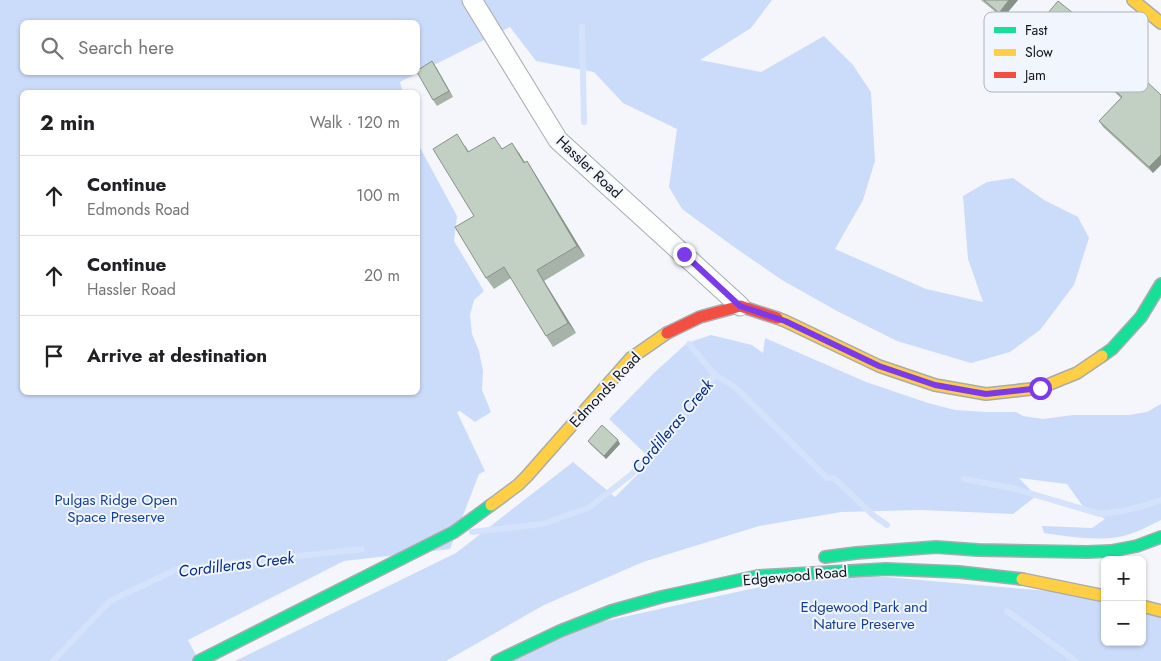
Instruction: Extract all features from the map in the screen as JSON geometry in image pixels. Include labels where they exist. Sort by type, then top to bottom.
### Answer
[{"type":"street","name":"Hassler Road","points":[[472,0],[558,140],[740,306]]},
{"type":"street","points":[[1133,0],[1148,12]]},
{"type":"street","points":[[1148,12],[1161,23]]},
{"type":"street","points":[[740,306],[785,321],[879,366],[935,385],[986,394],[1040,388],[1077,373],[1112,348],[1140,318],[1161,284]]},
{"type":"street","name":"Edmonds Road","points":[[199,661],[454,532],[518,485],[631,358],[667,333],[700,317],[740,306]]},
{"type":"street","points":[[758,576],[807,561],[856,553],[936,547],[988,551],[1112,551],[1137,546],[1161,537]]},
{"type":"street","name":"Edgewood Road","points":[[496,661],[560,631],[612,611],[661,597],[758,576],[886,569],[959,572],[1027,580],[1101,595]]},
{"type":"street","points":[[1146,607],[1161,611]]},
{"type":"green space","name":"Pulgas Ridge Open Space Preserve","points":[[0,0],[772,0],[751,28],[700,60],[761,72],[824,36],[853,65],[871,92],[875,161],[863,200],[835,249],[926,289],[983,302],[968,259],[963,196],[987,182],[1013,178],[1044,200],[1078,217],[1089,238],[1074,285],[1040,330],[1010,352],[971,363],[897,341],[837,311],[782,280],[734,247],[682,209],[669,187],[677,129],[623,103],[594,72],[536,61],[510,27],[420,72],[420,20],[20,20],[20,75],[414,75],[400,82],[402,90],[20,90],[20,395],[420,395],[420,148],[457,216],[454,241],[484,291],[474,300],[470,315],[472,334],[479,351],[483,371],[482,390],[491,412],[475,422],[460,411],[457,412],[485,471],[479,474],[450,549],[344,561],[188,640],[199,661],[0,661]]},
{"type":"green space","points":[[711,335],[752,345],[763,353],[765,338],[866,382],[955,410],[1016,412],[1023,416],[1043,419],[1073,415],[1129,415],[1147,412],[1161,404],[1161,520],[1136,532],[1117,537],[1085,538],[1044,533],[1042,526],[1092,528],[1105,519],[1082,505],[1067,484],[1019,478],[1036,496],[1013,514],[921,510],[841,512],[759,526],[643,562],[544,605],[446,661],[235,661],[456,553],[573,462],[615,497],[652,460],[609,419],[655,372],[687,343]]},
{"type":"green space","name":"Edgewood Park and Nature Preserve","points":[[828,572],[1101,596],[1101,646],[1146,646],[1146,607],[1161,611],[1161,661],[497,661],[560,631]]},
{"type":"building","points":[[984,0],[1009,0],[998,12]]},
{"type":"building","points":[[1058,1],[1072,12],[1049,12]]},
{"type":"building","points":[[432,61],[449,91],[433,100],[419,75],[420,69]]},
{"type":"building","points":[[1148,83],[1161,95],[1161,155],[1149,167],[1099,121],[1122,97],[1117,92],[1148,92]]},
{"type":"building","points":[[457,134],[468,152],[494,137],[502,149],[512,143],[524,163],[527,161],[577,246],[537,270],[568,323],[546,336],[504,267],[486,278],[455,227],[474,216],[433,149]]},
{"type":"building","points":[[602,425],[618,440],[604,456],[588,441]]},
{"type":"waterway","points":[[582,27],[584,122]]},
{"type":"waterway","name":"Cordilleras Creek","points":[[689,344],[715,375],[735,387],[827,478],[834,478],[874,516],[887,525]]},
{"type":"waterway","name":"Cordilleras Creek","points":[[472,532],[543,524],[588,508],[632,474],[715,375]]},
{"type":"waterway","points":[[964,479],[1012,488],[1100,514],[1123,511],[1161,500]]},
{"type":"waterway","name":"Cordilleras Creek","points":[[53,661],[110,601],[177,569],[362,549]]},
{"type":"waterway","name":"Cordilleras Creek","points":[[1007,611],[1076,661]]},
{"type":"traffic: fast","points":[[1102,356],[1112,349],[1141,317],[1161,284]]},
{"type":"traffic: fast","points":[[199,661],[454,532],[491,505]]},
{"type":"traffic: fast","points":[[825,557],[936,547],[978,550],[1111,551],[1137,546],[1161,537]]},
{"type":"traffic: fast","points":[[497,661],[560,631],[611,611],[661,597],[758,576],[886,569],[959,572],[1022,579]]},
{"type":"traffic: slow","points":[[1133,0],[1148,12]]},
{"type":"traffic: slow","points":[[1148,12],[1161,23]]},
{"type":"traffic: slow","points":[[777,318],[879,366],[935,385],[986,394],[1040,388],[1077,373],[1102,356]]},
{"type":"traffic: slow","points":[[491,505],[527,476],[631,358],[667,333]]},
{"type":"traffic: slow","points":[[1022,579],[1101,595]]},
{"type":"traffic: slow","points":[[1146,607],[1161,611]]},
{"type":"traffic: jam","points":[[667,333],[700,317],[740,306],[777,318]]},
{"type":"route","points":[[684,254],[740,306],[785,321],[879,366],[935,385],[986,394],[1040,388]]}]
